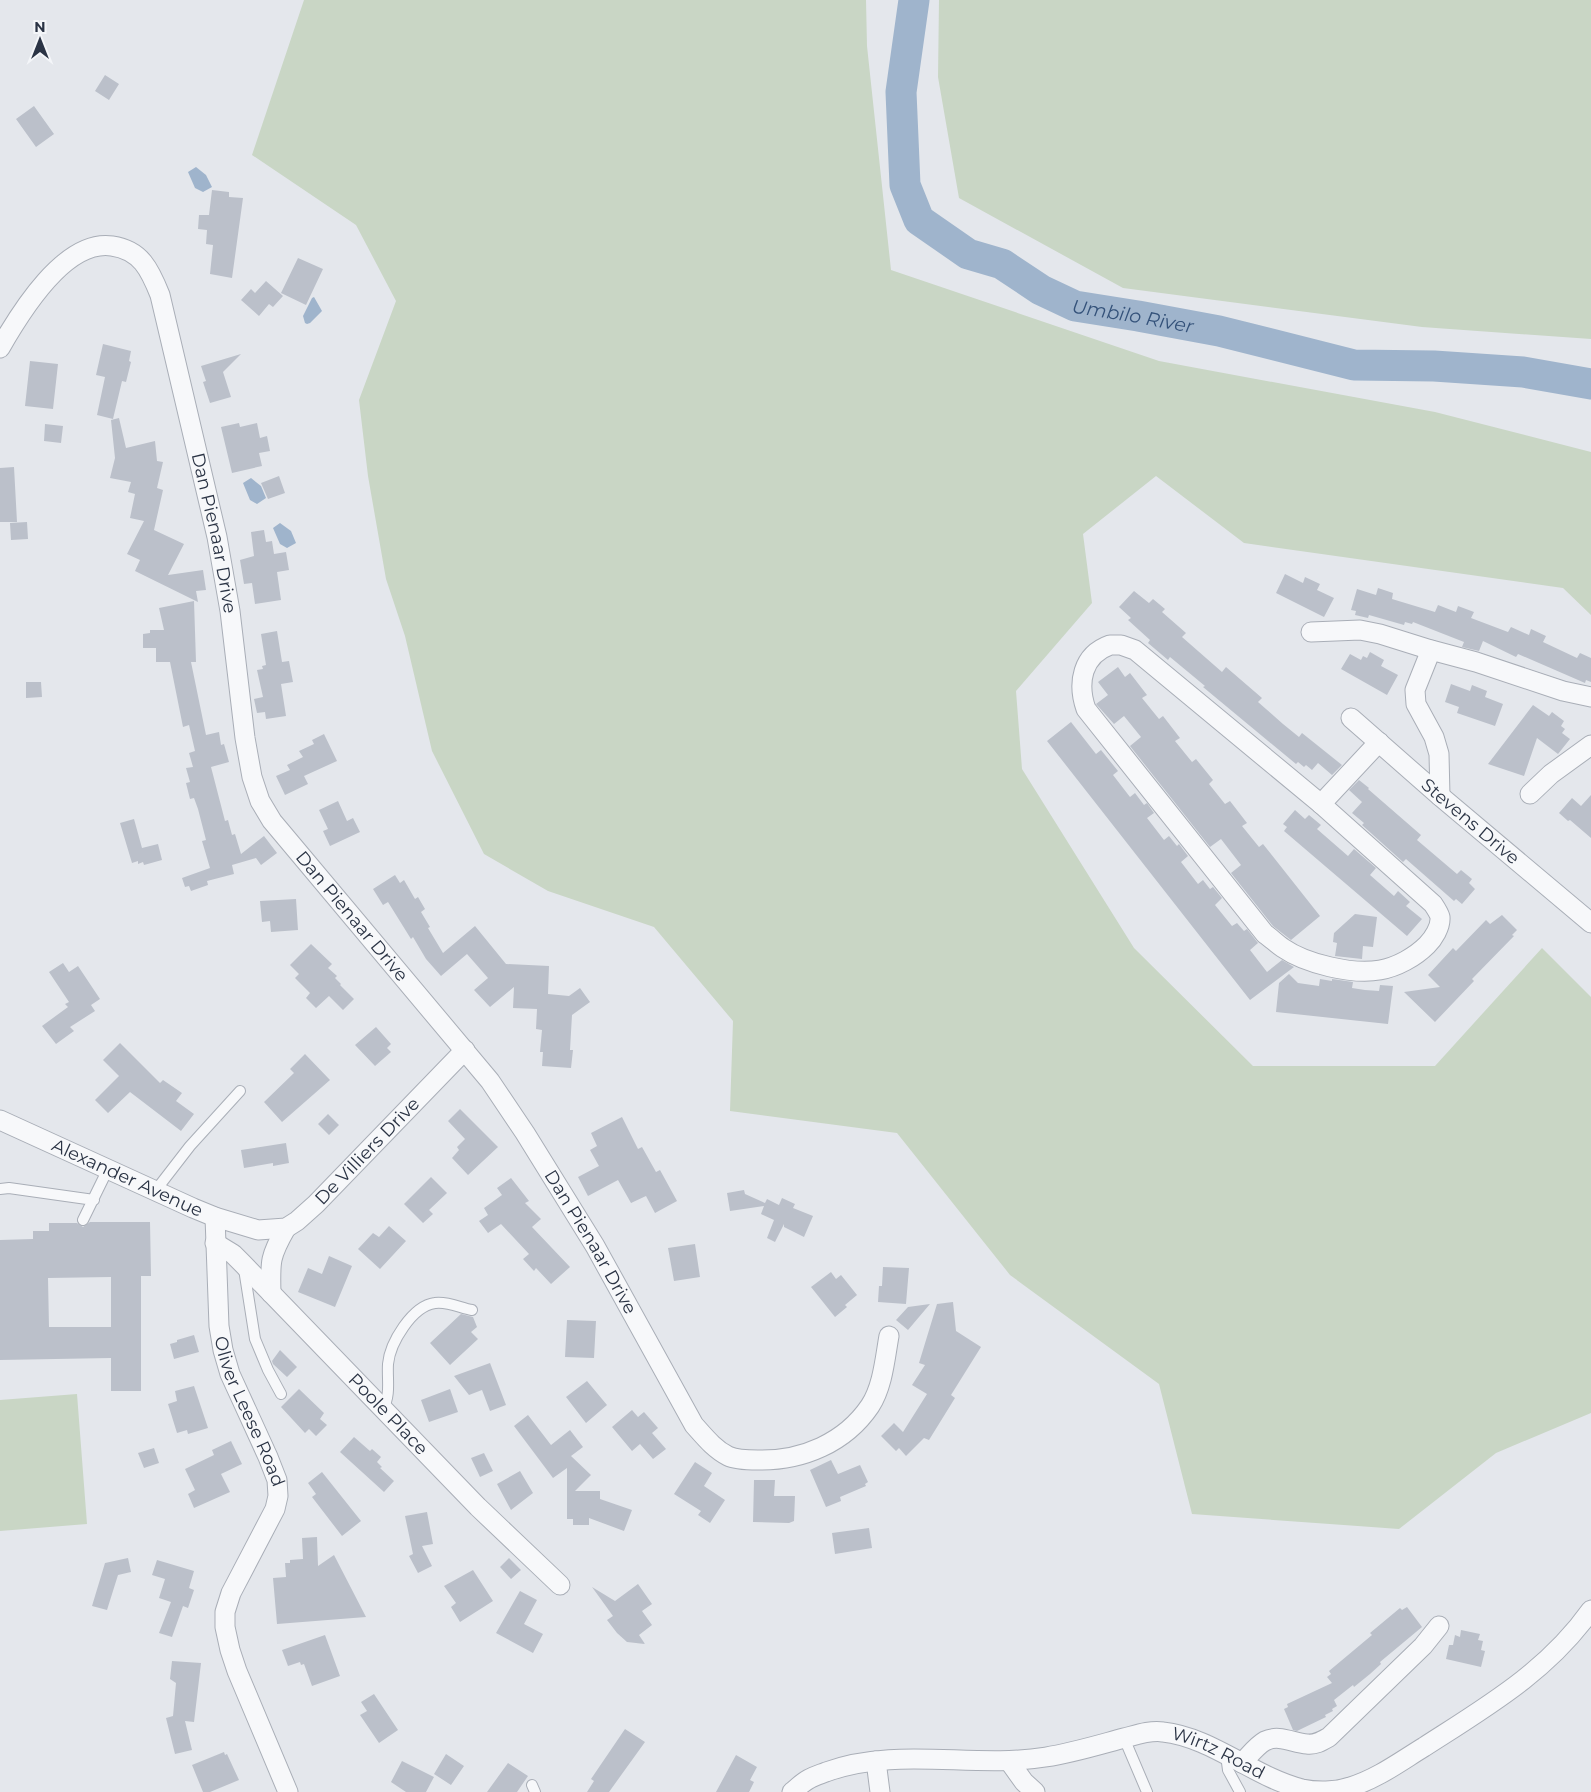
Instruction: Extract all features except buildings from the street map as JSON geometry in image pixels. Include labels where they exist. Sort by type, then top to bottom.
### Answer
[{"type":"street","name":"Dan Pienaar Drive","points":[[0,348],[16,321],[47,280],[64,264],[85,249],[108,245],[125,248],[140,258],[152,276],[160,296],[217,537],[230,611],[245,738],[252,777],[260,801],[272,822],[490,1081],[595,1246],[694,1425],[712,1445],[729,1457],[779,1461],[806,1454],[829,1444],[853,1428],[871,1405],[881,1380],[889,1336]]},
{"type":"street","points":[[1311,632],[1360,630],[1380,634],[1476,662],[1563,691],[1591,697]]},
{"type":"street","points":[[1110,645],[1121,645],[1135,650],[1321,804],[1433,904],[1440,918],[1437,929],[1420,952],[1402,962],[1380,970],[1358,971],[1307,960],[1284,949],[1266,934],[1086,708],[1081,695],[1081,682],[1087,664],[1094,653],[1100,648],[1110,645]]},
{"type":"street","points":[[1430,650],[1415,690],[1416,704],[1434,737],[1439,754],[1440,796]]},
{"type":"street","name":"Stevens Drive","points":[[1351,718],[1440,796],[1591,923]]},
{"type":"street","points":[[1321,804],[1380,742]]},
{"type":"street","points":[[1530,794],[1552,774],[1591,745]]},
{"type":"street","name":"De Villiers Drive","points":[[286,1228],[316,1204],[465,1050]]},
{"type":"street","name":"Alexander Avenue","points":[[0,1121],[215,1217],[258,1230],[286,1228]]},
{"type":"street","name":"Oliver Leese Road","points":[[215,1217],[219,1326],[223,1350],[230,1374],[277,1480],[278,1496],[275,1509],[231,1593],[225,1612],[225,1628],[237,1671],[288,1792]]},
{"type":"street","points":[[272,1293],[270,1264],[274,1249],[286,1228]]},
{"type":"street","name":"Poole Place","points":[[215,1243],[234,1254],[478,1507],[560,1585]]},
{"type":"street","name":"Wirtz Road","points":[[792,1792],[809,1779],[843,1766],[895,1760],[1009,1760],[1047,1757],[1161,1731],[1185,1737],[1280,1782],[1310,1791],[1350,1788],[1371,1779],[1492,1704],[1528,1677],[1564,1642],[1591,1610]]},
{"type":"street","points":[[1234,1759],[1266,1740],[1284,1738],[1309,1744],[1318,1743],[1329,1737],[1423,1646],[1439,1626]]},
{"type":"street","points":[[1009,1760],[1024,1782],[1035,1792]]},
{"type":"street","points":[[876,1761],[880,1792]]},
{"type":"lane","points":[[156,1190],[190,1146],[240,1091]]},
{"type":"lane","points":[[84,1220],[108,1169]]},
{"type":"lane","points":[[0,1189],[9,1188],[94,1200]]},
{"type":"lane","points":[[242,1263],[255,1339],[281,1394]]},
{"type":"lane","points":[[383,1409],[388,1401],[388,1363],[392,1347],[399,1332],[416,1314],[426,1306],[435,1303],[472,1310]]},
{"type":"lane","points":[[1124,1738],[1147,1792]]},
{"type":"lane","points":[[1234,1759],[1228,1770],[1240,1792]]},
{"type":"green space","points":[[304,0],[866,0],[867,46],[891,270],[1159,361],[1435,412],[1591,452],[1591,615],[1563,588],[1244,543],[1156,476],[1083,534],[1092,603],[1016,691],[1022,769],[1134,948],[1253,1066],[1435,1066],[1542,948],[1591,997],[1591,1413],[1496,1453],[1399,1529],[1192,1514],[1159,1384],[1010,1275],[897,1133],[730,1111],[733,1021],[654,927],[548,891],[484,854],[432,751],[405,636],[386,579],[368,476],[359,400],[396,301],[356,225],[252,155]]},
{"type":"green space","points":[[939,0],[1591,0],[1591,339],[1422,327],[1123,288],[959,198],[938,77]]},
{"type":"green space","points":[[77,1394],[87,1524],[0,1531],[0,1400]]},
{"type":"water","points":[[196,167],[206,175],[212,187],[203,192],[195,188],[188,172]]},
{"type":"water","points":[[314,297],[322,311],[307,324],[303,316]]},
{"type":"water","points":[[251,478],[261,486],[266,498],[257,504],[250,500],[243,483]]},
{"type":"water","points":[[280,523],[291,531],[296,543],[287,548],[280,544],[273,528]]},
{"type":"waterway","name":"Umbilo River","points":[[914,0],[901,92],[905,185],[919,220],[968,254],[1002,264],[1041,290],[1075,306],[1219,331],[1354,365],[1434,366],[1523,372],[1591,384]]}]
